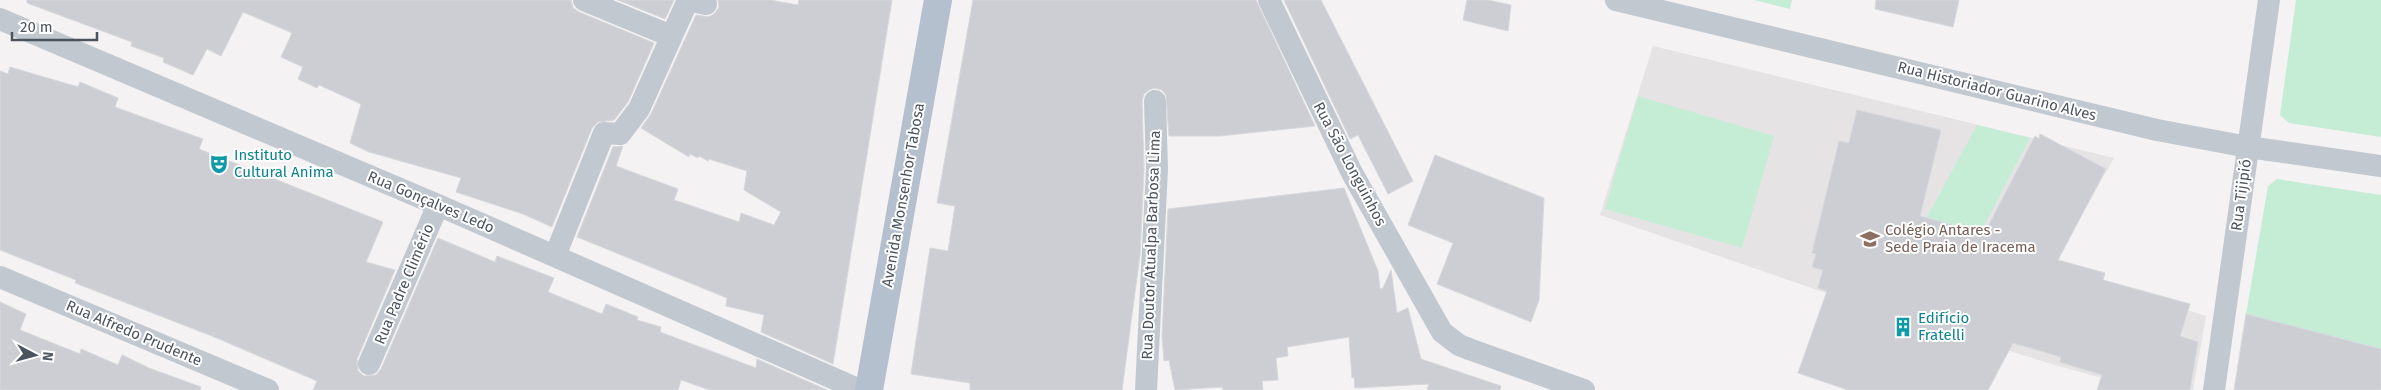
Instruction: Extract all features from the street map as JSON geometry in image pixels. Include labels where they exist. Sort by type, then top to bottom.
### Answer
[{"type":"main road","name":"Avenida Monsenhor Tabosa","points":[[868,390],[938,0]]},
{"type":"street","points":[[584,0],[671,36]]},
{"type":"street","points":[[555,256],[604,133],[620,134],[638,109],[688,0],[706,4]]},
{"type":"street","name":"Rua São Longuinhos","points":[[1269,0],[1352,172],[1442,332],[1459,345],[1584,390]]},
{"type":"street","name":"Rua Historiador Guarino Alves","points":[[1616,0],[2157,130],[2248,147],[2381,166]]},
{"type":"street","name":"Rua Tijipió","points":[[2216,389],[2269,0]]},
{"type":"street","name":"Rua Gonçalves Ledo","points":[[0,19],[438,205],[860,390]]},
{"type":"street","name":"Rua Doutor Atualpa Barbosa Lima","points":[[1146,390],[1157,169],[1155,101]]},
{"type":"street","name":"Rua Padre Climério","points":[[370,364],[438,205]]},
{"type":"street","name":"Rua Alfredo Prudente","points":[[0,277],[268,390]]},
{"type":"shaded area","name":"Colégio Antares - Sede Praia de Iracema","points":[[1653,46],[2114,158],[2052,267],[2206,316],[2193,390],[2144,390],[2055,365],[1861,305],[1600,215]]},
{"type":"green space","points":[[1754,0],[1792,0],[1790,9]]},
{"type":"green space","points":[[2296,0],[2381,0],[2381,137],[2289,123],[2280,115]]},
{"type":"green space","points":[[1638,96],[1774,136],[1742,248],[1605,209]]},
{"type":"green space","points":[[1977,125],[2030,138],[1977,239],[1927,217]]},
{"type":"green space","points":[[2277,179],[2381,195],[2381,349],[2246,314],[2268,186]]},
{"type":"building","points":[[27,0],[571,0],[573,8],[579,12],[654,43],[628,102],[614,120],[598,122],[592,128],[552,227],[523,214],[456,192],[461,178],[369,152],[350,143],[361,104],[319,85],[317,88],[298,79],[303,67],[281,57],[292,33],[243,12],[221,56],[207,49],[193,75],[163,62],[164,58],[131,46],[132,42],[27,3]]},
{"type":"building","points":[[618,0],[674,0],[665,19]]},
{"type":"building","points":[[718,0],[770,0],[798,5],[799,0],[892,0],[833,364],[761,332],[764,315],[726,306],[727,298],[577,237],[613,147],[623,146],[616,166],[678,189],[674,200],[739,222],[741,213],[774,225],[781,212],[744,190],[747,171],[709,159],[708,161],[699,156],[698,158],[690,154],[689,157],[641,128],[651,114],[696,15],[709,17],[715,13],[719,7]]},
{"type":"building","points":[[973,0],[1256,0],[1315,126],[1220,136],[1169,136],[1166,95],[1162,90],[1155,88],[1144,94],[1142,101],[1144,169],[1140,255],[1122,390],[970,390],[970,383],[911,374],[930,248],[948,251],[955,206],[937,203]]},
{"type":"building","points":[[1284,0],[1321,0],[1413,181],[1388,194],[1358,135],[1350,139]]},
{"type":"building","points":[[1467,0],[1488,0],[1511,5],[1508,31],[1463,20]]},
{"type":"building","points":[[1876,0],[1959,0],[1953,27],[1875,9]]},
{"type":"building","points":[[10,67],[78,87],[80,82],[118,98],[115,107],[203,139],[199,149],[383,222],[366,262],[395,270],[357,359],[358,371],[364,376],[376,375],[381,369],[438,238],[495,262],[497,256],[554,278],[548,292],[602,314],[606,304],[638,317],[637,320],[661,327],[660,332],[756,368],[757,359],[827,390],[710,390],[681,380],[678,390],[313,390],[317,381],[212,336],[75,283],[76,280],[0,250],[0,71],[8,74]]},
{"type":"building","points":[[1857,110],[1941,130],[1920,216],[1984,234],[2035,136],[2039,139],[2040,134],[2106,169],[2058,260],[2105,273],[2103,280],[2190,304],[2180,336],[2198,342],[2190,390],[2097,390],[2102,375],[2060,362],[2061,357],[2013,343],[1988,390],[1848,390],[1798,373],[1827,291],[1818,288],[1823,270],[1812,267],[1816,254],[1812,253],[1839,141],[1849,143]]},
{"type":"building","points":[[1435,155],[1544,198],[1539,300],[1531,322],[1437,284],[1453,243],[1408,225]]},
{"type":"building","points":[[1344,188],[1378,271],[1380,289],[1383,288],[1391,270],[1397,313],[1408,308],[1421,359],[1501,386],[1500,390],[1427,390],[1429,384],[1355,388],[1354,377],[1352,378],[1349,337],[1287,347],[1288,356],[1276,358],[1278,380],[1262,381],[1263,390],[1223,390],[1222,387],[1175,390],[1169,360],[1164,361],[1162,336],[1168,209]]},
{"type":"building","points":[[0,302],[26,314],[20,330],[80,354],[81,349],[118,365],[122,355],[149,368],[201,387],[200,390],[0,390]]},
{"type":"building","points":[[2246,314],[2381,349],[2381,390],[2234,390]]},
{"type":"place","name":"Instituto Cultural Anima","points":[[219,164]]},
{"type":"place","name":"Colégio Antares - Sede Praia de Iracema","points":[[1870,239]]},
{"type":"place","name":"Edifício Fratelli","points":[[1903,327]]}]
